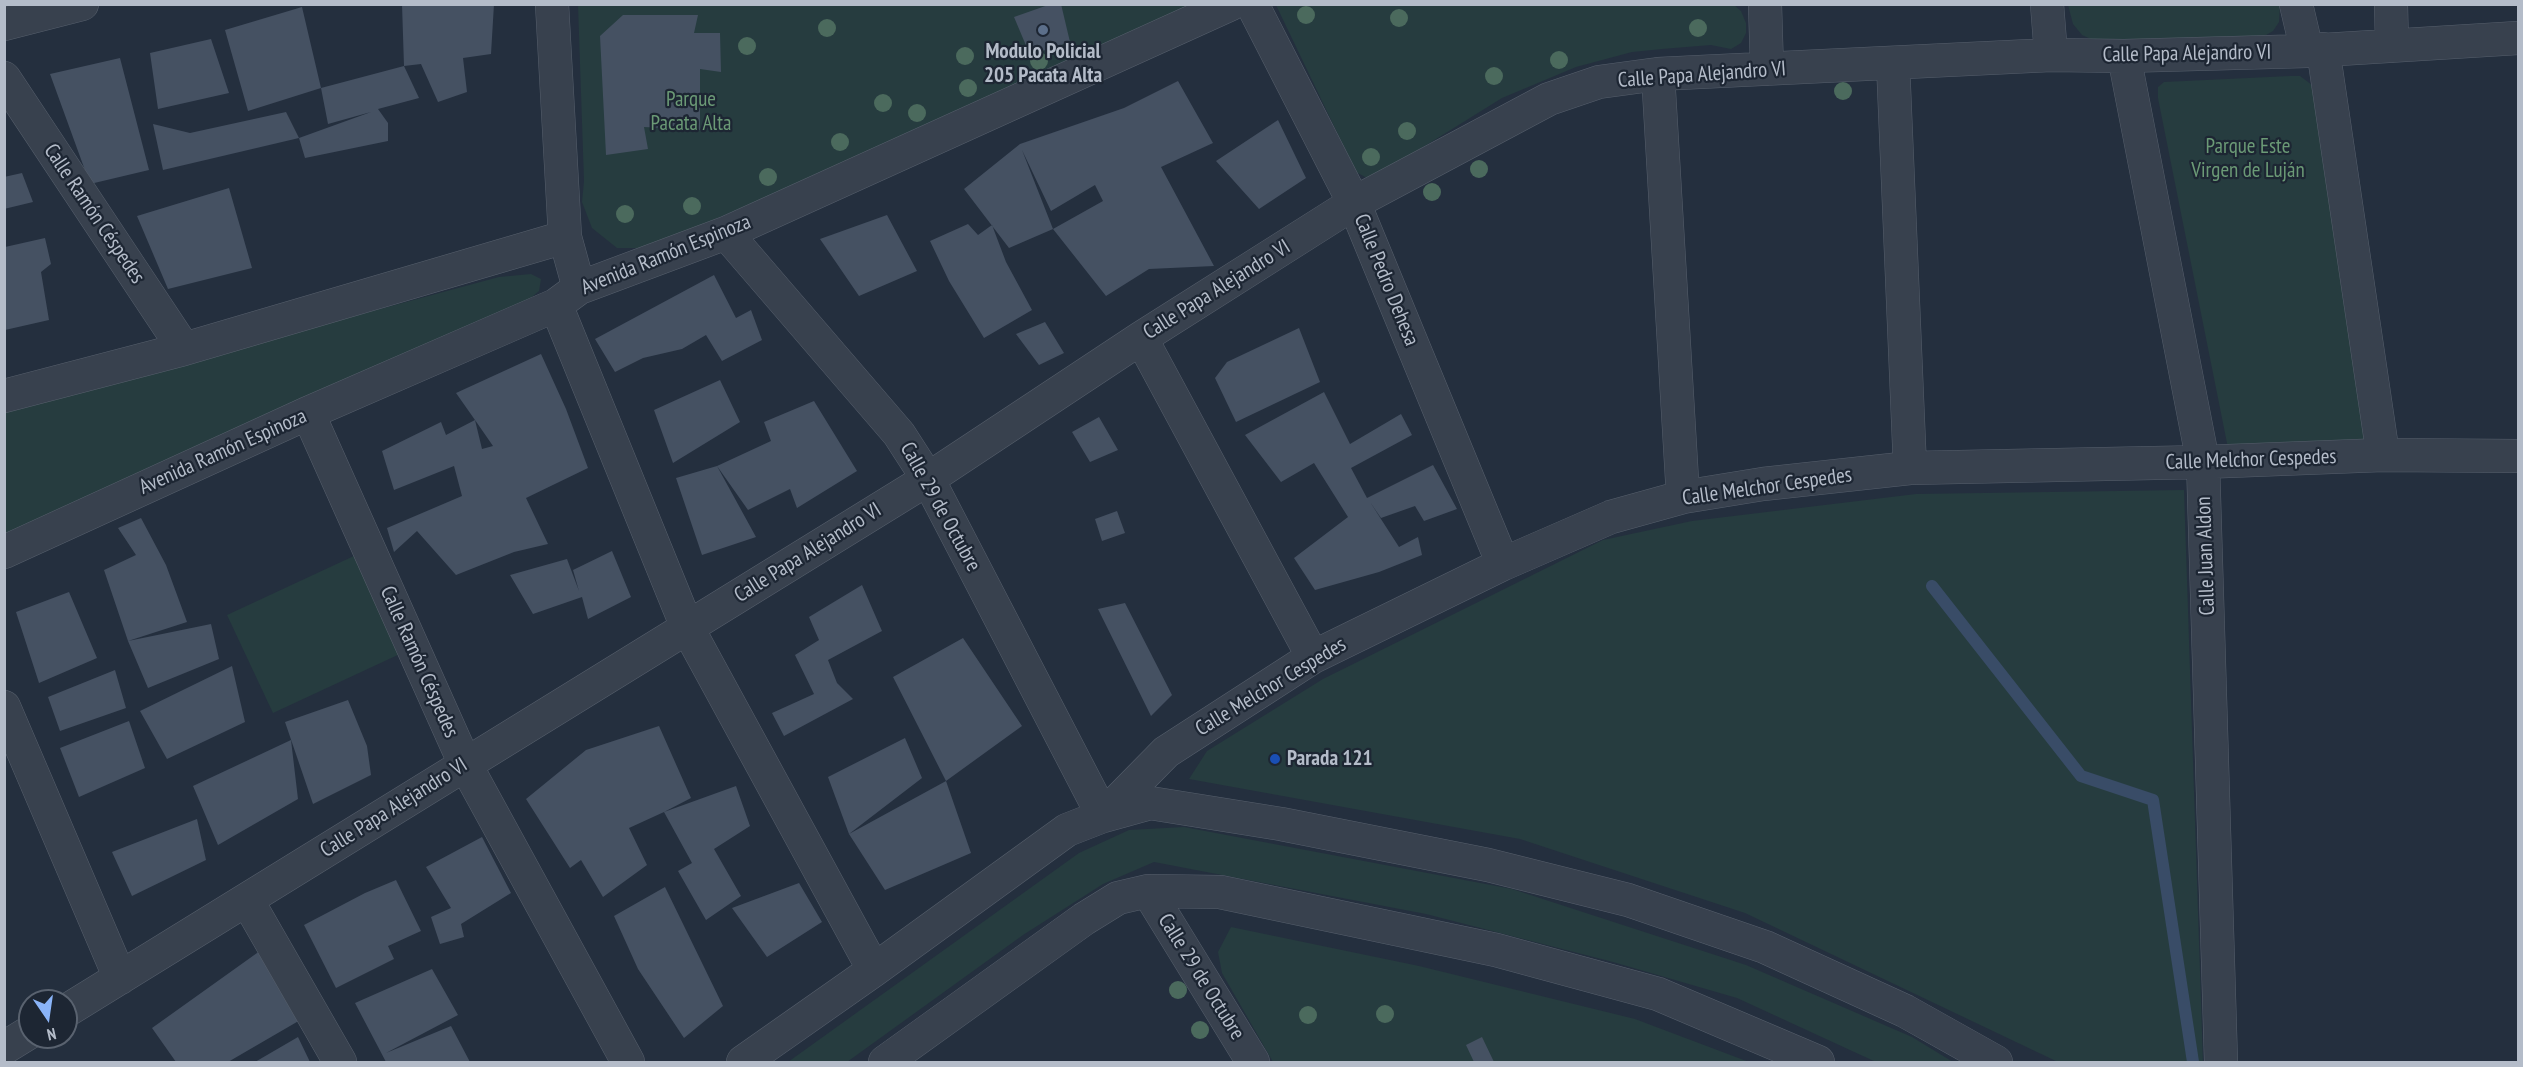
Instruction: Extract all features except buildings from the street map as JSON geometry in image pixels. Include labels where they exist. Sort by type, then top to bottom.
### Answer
[{"type":"street","points":[[4,24],[81,4]]},
{"type":"street","points":[[552,4],[568,297],[687,627],[874,970]]},
{"type":"street","name":"Avenida Ramón Espinoza","points":[[4,552],[568,297],[726,233],[1231,4]]},
{"type":"street","name":"Calle Pedro Dehesa","points":[[1252,4],[1354,203],[1503,564]]},
{"type":"street","points":[[1764,4],[1767,69]]},
{"type":"street","points":[[2047,4],[2051,55]]},
{"type":"street","points":[[2296,4],[2315,50],[2383,455]]},
{"type":"street","points":[[2391,4],[2392,46]]},
{"type":"street","name":"Calle Papa Alejandro VI","points":[[78,1004],[928,479],[1141,338],[1354,203],[1549,99],[1599,82],[1658,74],[2051,55],[2124,56],[2315,50],[2518,38]]},
{"type":"street","name":"Calle Juan Aldon","points":[[2124,56],[2203,462],[2221,1062]]},
{"type":"street","points":[[1893,63],[1910,468]]},
{"type":"street","points":[[1658,74],[1683,497]]},
{"type":"street","name":"Calle Ramón Céspedes","points":[[4,78],[184,349]]},
{"type":"street","name":"Calle 29 de Octubre","points":[[726,233],[899,434],[928,479],[1103,816]]},
{"type":"street","points":[[4,396],[184,349],[565,237]]},
{"type":"street","points":[[1141,338],[1313,657]]},
{"type":"street","name":"Calle Ramón Céspedes","points":[[308,413],[465,764],[628,1062]]},
{"type":"street","name":"Calle Melchor Cespedes","points":[[1103,816],[1166,752],[1313,657],[1503,564],[1611,517],[1683,497],[1763,484],[1910,468],[2203,462],[2383,455],[2518,456]]},
{"type":"street","points":[[4,707],[120,978]]},
{"type":"street","points":[[743,1062],[1067,830],[1103,816],[1150,804],[1281,824],[1488,865],[1628,900],[1765,946],[1905,1011],[1996,1062]]},
{"type":"street","points":[[885,1062],[1084,919],[1118,898],[1148,891],[1220,892],[1496,950],[1658,994],[1818,1062]]},
{"type":"street","name":"Calle 29 de Octubre","points":[[1148,891],[1253,1062]]},
{"type":"street","points":[[247,900],[340,1062]]},
{"type":"street","points":[[4,1048],[18,1039]]},
{"type":"green space","points":[[2280,4],[2279,22],[2273,31],[2261,38],[2095,41],[2082,35],[2073,24],[2068,5]]},
{"type":"green space","name":"Parque Pacata Alta","points":[[578,5],[1214,5],[648,248],[617,248],[592,228],[582,202],[584,181]]},
{"type":"green space","points":[[1276,5],[1734,5],[1741,11],[1746,23],[1746,33],[1741,43],[1731,49],[1711,45],[1632,52],[1576,67],[1502,98],[1383,172],[1367,178],[1356,172]]},
{"type":"green space","name":"Parque Este Virgen de Luján","points":[[2300,76],[2312,85],[2369,442],[2228,448],[2158,98],[2158,87],[2164,82]]},
{"type":"green space","points":[[531,274],[541,279],[539,291],[526,302],[5,536],[5,410],[499,277]]},
{"type":"green space","points":[[2184,490],[2203,1062],[2058,1062],[1745,913],[1520,839],[1189,779],[1207,751],[1323,679],[1603,540],[1692,521],[1916,494]]},
{"type":"green space","points":[[356,555],[402,653],[273,713],[227,615]]},
{"type":"green space","points":[[1184,827],[1512,889],[1746,965],[1912,1037],[1953,1062],[1876,1062],[1737,998],[1613,962],[1426,914],[1154,862],[1103,884],[1023,935],[847,1062],[788,1062],[1079,853],[1129,830]]},
{"type":"green space","points":[[1231,927],[1419,966],[1635,1019],[1749,1062],[1273,1062],[1222,973],[1218,952]]},
{"type":"waterway","points":[[1932,586],[2081,776],[2153,800],[2193,1062]]},
{"type":"place","name":"Modulo Policial 205 Pacata Alta","points":[[1043,30]]},
{"type":"place","name":"Parada 121","points":[[1275,759]]}]
